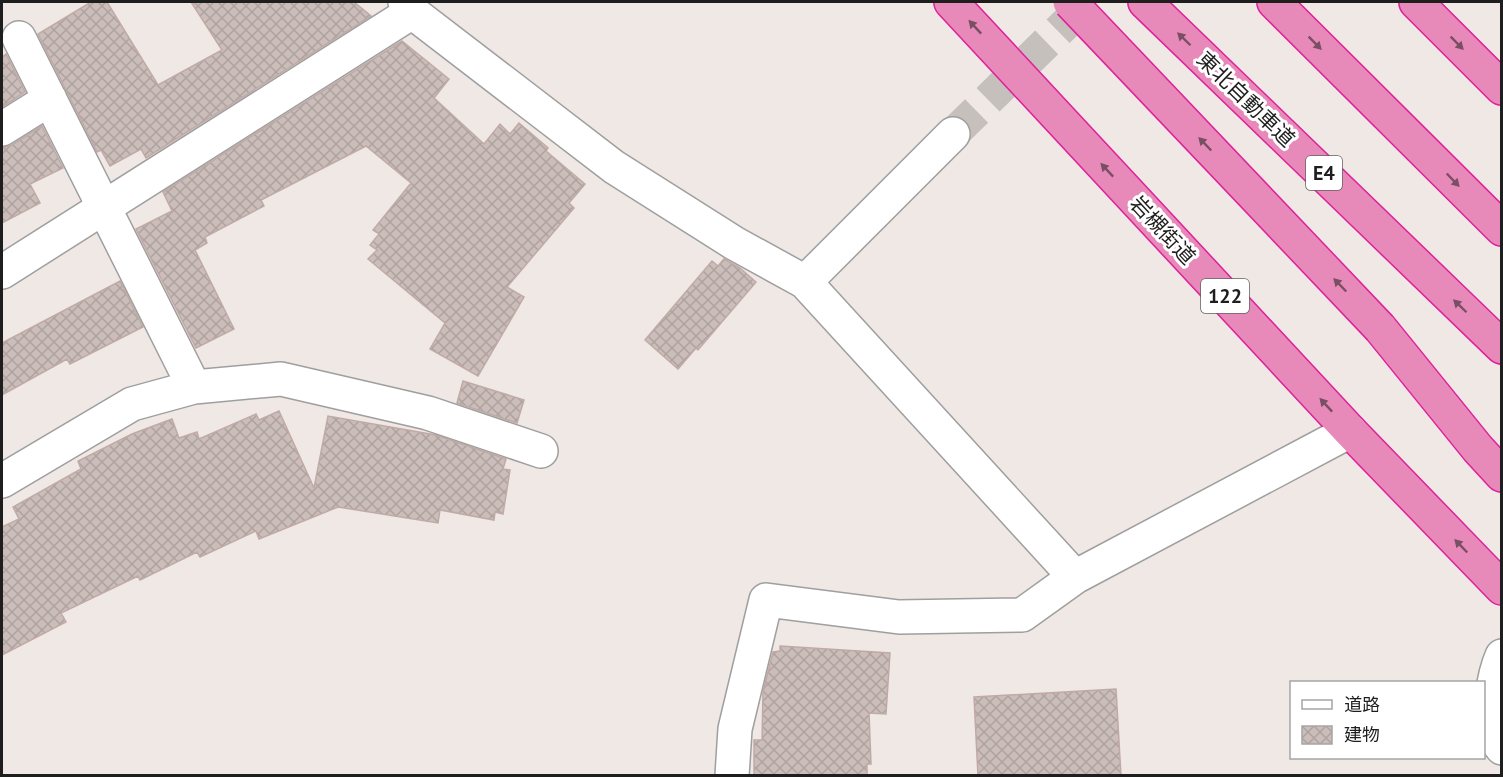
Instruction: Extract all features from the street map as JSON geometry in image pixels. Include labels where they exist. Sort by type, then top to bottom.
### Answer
[{"type":"highway","name":"岩槻街道","points":[[951,2],[1350,431],[1502,588]]},
{"type":"highway","points":[[1070,2],[1380,327],[1502,445]]},
{"type":"highway","name":"東北自動車道","points":[[1145,2],[1502,346]]},
{"type":"highway","points":[[1274,2],[1502,230]]},
{"type":"highway","points":[[1416,2],[1502,88]]},
{"type":"highway","points":[[1380,327],[1478,449],[1502,475]]},
{"type":"street","points":[[2,272],[104,208],[409,7],[614,167],[734,243],[805,282],[1075,577]]},
{"type":"street","points":[[19,38],[194,387]]},
{"type":"street","points":[[2,129],[50,99]]},
{"type":"street","points":[[805,282],[953,134]]},
{"type":"street","points":[[2,481],[132,404],[194,387],[281,379],[428,413],[541,451]]},
{"type":"street","points":[[732,776],[735,729],[766,600],[900,617],[1022,615],[1075,577],[1350,431]]},
{"type":"street","points":[[1502,656],[1496,669],[1491,704],[1492,735],[1502,748]]},
{"type":"building","points":[[91,2],[107,2],[158,85],[222,50],[191,2],[354,2],[371,16],[146,158],[141,149],[110,166],[101,150],[97,152],[38,34]]},
{"type":"building","points":[[402,41],[449,79],[434,98],[484,144],[500,124],[510,134],[519,123],[548,148],[546,151],[585,184],[569,203],[574,208],[507,287],[524,297],[478,376],[430,349],[445,323],[368,259],[377,250],[370,245],[379,234],[373,230],[411,183],[366,146],[261,200],[264,206],[205,237],[207,243],[195,250],[234,329],[196,348],[136,229],[172,211],[163,192]]},
{"type":"building","points":[[6,54],[25,92],[2,107],[2,57]]},
{"type":"building","points":[[42,126],[63,168],[30,184],[40,203],[2,223],[2,148],[12,145]]},
{"type":"building","points":[[724,259],[740,268],[756,282],[698,350],[696,348],[678,369],[645,340],[712,261],[718,266]]},
{"type":"building","points":[[120,281],[143,327],[70,364],[67,359],[2,395],[2,343]]},
{"type":"building","points":[[463,381],[524,400],[517,423],[457,403]]},
{"type":"building","points":[[279,411],[314,488],[328,416],[436,435],[506,459],[503,469],[510,470],[503,514],[495,512],[494,520],[440,510],[438,523],[338,507],[259,539],[256,531],[200,557],[197,552],[140,580],[138,576],[61,613],[66,622],[2,655],[2,527],[19,519],[13,507],[81,469],[78,461],[132,434],[172,419],[179,438],[197,432],[199,439],[256,414],[259,420]]},
{"type":"building","points":[[780,646],[890,653],[886,714],[869,713],[871,764],[867,764],[867,776],[754,776],[754,740],[762,740],[763,692],[773,652],[780,651]]},
{"type":"building","points":[[1116,689],[1121,776],[978,776],[974,697]]},
{"type":"tunnel","points":[[953,134],[1088,2]]}]
